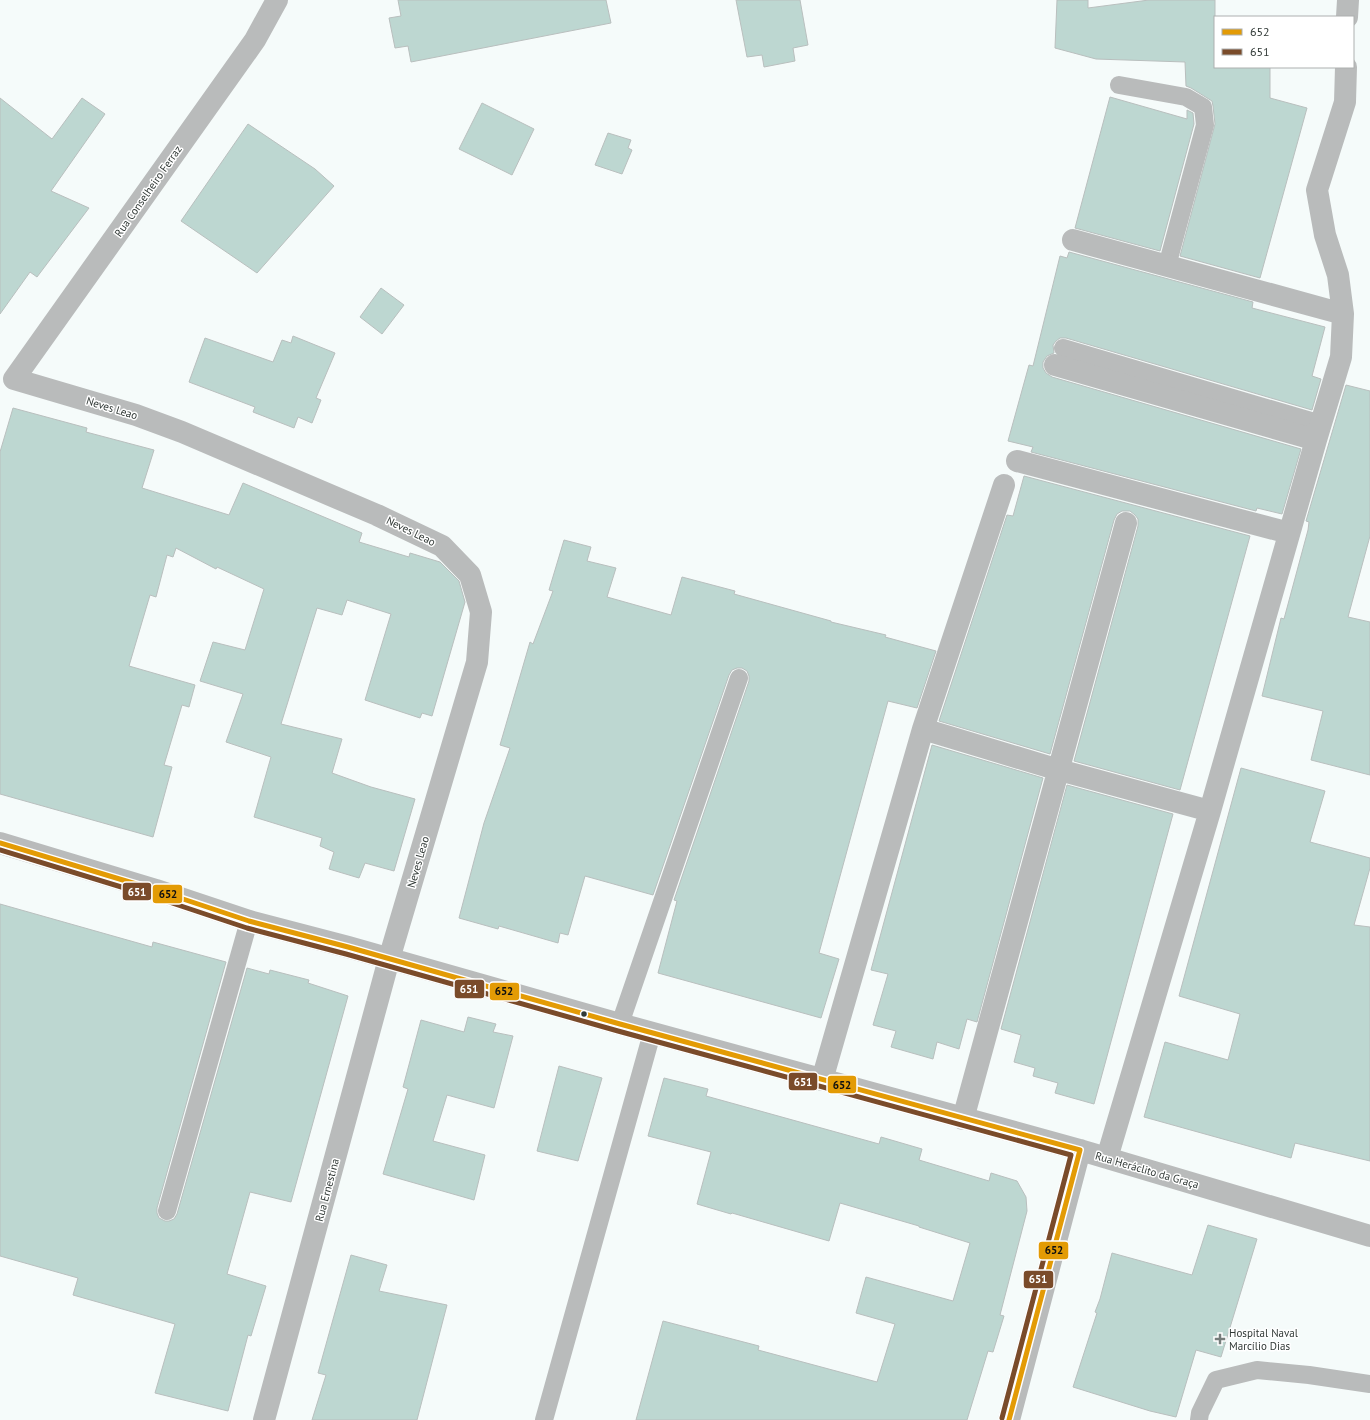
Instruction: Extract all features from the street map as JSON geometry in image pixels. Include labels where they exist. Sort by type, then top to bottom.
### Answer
[{"type":"street","name":"Rua Conselheiro Ferraz","points":[[14,379],[255,40],[277,0]]},
{"type":"street","points":[[1347,16],[1348,0]]},
{"type":"street","points":[[1107,1158],[1210,811],[1318,432],[1341,357],[1343,314],[1338,275],[1325,235],[1316,190],[1345,102],[1346,68]]},
{"type":"street","points":[[1073,240],[1343,314]]},
{"type":"street","points":[[1059,356],[1318,432]]},
{"type":"street","name":"Neves Leao","points":[[14,379],[136,414],[362,508],[442,546],[470,575],[481,612],[477,662],[389,959]]},
{"type":"street","points":[[1017,461],[1289,533]]},
{"type":"street","points":[[822,1080],[923,729],[1004,485]]},
{"type":"street","points":[[962,1119],[1060,770],[1126,523]]},
{"type":"street","points":[[923,729],[1060,770],[1210,811]]},
{"type":"street","name":"Rua Heráclito da Graça","points":[[0,844],[156,890],[249,921],[348,947],[962,1119],[1080,1150],[1370,1236]]},
{"type":"street","name":"Rua Ernestina","points":[[264,1420],[389,959]]},
{"type":"street","points":[[1009,1420],[1080,1150]]},
{"type":"lane","points":[[1119,85],[1186,97],[1203,107],[1205,125],[1167,266]]},
{"type":"lane","points":[[620,1024],[739,678]]},
{"type":"lane","points":[[167,1211],[249,921]]},
{"type":"lane","points":[[544,1420],[652,1033]]},
{"type":"lane","points":[[1199,1420],[1200,1413],[1216,1380],[1257,1370],[1309,1375],[1370,1384]]},
{"type":"building","points":[[398,0],[606,0],[611,23],[411,62],[408,46],[395,48],[389,18],[401,16]]},
{"type":"building","points":[[736,0],[800,0],[808,45],[793,48],[795,61],[764,67],[762,55],[747,57]]},
{"type":"building","points":[[1057,0],[1088,0],[1088,8],[1149,0],[1215,0],[1214,68],[1270,68],[1270,98],[1307,108],[1260,278],[1180,256],[1215,124],[1212,101],[1186,86],[1185,62],[1096,59],[1055,48]]},
{"type":"building","points":[[1110,97],[1187,119],[1187,110],[1193,113],[1194,124],[1160,251],[1075,228]]},
{"type":"building","points":[[0,98],[52,139],[82,98],[105,114],[51,191],[89,208],[37,277],[30,272],[0,314]]},
{"type":"building","points":[[482,103],[534,129],[512,175],[459,149]]},
{"type":"building","points":[[248,124],[315,169],[334,186],[257,273],[181,221]]},
{"type":"building","points":[[608,133],[631,140],[628,148],[632,150],[622,174],[595,165]]},
{"type":"building","points":[[1069,252],[1253,302],[1252,308],[1325,327],[1312,376],[1321,379],[1312,410],[1066,338],[1060,338],[1056,341],[1053,345],[1054,353],[1047,356],[1043,362],[1043,368],[1046,373],[1052,377],[1301,449],[1282,514],[1257,508],[1256,511],[1031,452],[1033,447],[1008,441],[1029,365],[1033,366],[1060,256],[1067,258]]},
{"type":"building","points":[[381,288],[404,305],[382,334],[360,317]]},
{"type":"building","points":[[293,336],[335,353],[316,398],[321,400],[312,423],[298,417],[294,428],[253,412],[255,407],[189,382],[205,338],[273,362],[282,340],[291,343]]},
{"type":"building","points":[[1346,385],[1370,391],[1370,536],[1348,617],[1370,622],[1370,775],[1311,760],[1323,711],[1262,696],[1281,618],[1284,619],[1308,530],[1309,522],[1306,521]]},
{"type":"building","points":[[13,408],[87,428],[86,432],[154,450],[142,488],[229,515],[243,483],[362,533],[359,542],[409,557],[410,553],[440,562],[459,581],[465,602],[432,716],[422,713],[420,718],[365,700],[391,614],[347,600],[342,615],[317,608],[281,724],[342,739],[332,773],[371,787],[415,799],[394,871],[365,863],[359,878],[329,869],[334,852],[320,846],[322,838],[254,817],[271,757],[226,742],[243,694],[200,681],[213,642],[245,650],[264,589],[217,567],[216,569],[176,548],[173,557],[167,555],[156,597],[150,595],[129,666],[195,685],[189,707],[182,705],[164,765],[172,767],[153,837],[0,794],[0,452]]},
{"type":"building","points":[[1024,476],[1250,536],[1180,790],[1074,761],[1138,526],[1138,519],[1130,511],[1122,511],[1117,514],[1114,520],[1050,754],[939,721],[1007,515],[1013,516]]},
{"type":"building","points":[[564,540],[591,547],[587,561],[616,568],[607,597],[671,615],[682,577],[735,591],[734,594],[831,622],[886,635],[885,637],[936,651],[917,708],[888,701],[819,953],[839,959],[821,1018],[658,973],[677,901],[674,900],[749,681],[747,671],[742,668],[732,670],[729,675],[653,895],[585,876],[568,935],[560,933],[558,943],[499,926],[498,929],[459,918],[484,823],[510,748],[500,745],[530,642],[533,644],[553,591],[549,590]]},
{"type":"building","points":[[932,745],[1043,778],[977,1022],[967,1019],[959,1049],[937,1042],[933,1059],[891,1047],[896,1031],[873,1025],[888,974],[871,970]]},
{"type":"building","points":[[1241,768],[1325,791],[1310,842],[1370,858],[1370,868],[1354,925],[1370,927],[1370,1161],[1295,1143],[1291,1158],[1144,1117],[1165,1042],[1228,1060],[1240,1014],[1179,996]]},
{"type":"building","points":[[1067,785],[1173,814],[1094,1104],[1055,1093],[1058,1083],[1033,1076],[1035,1068],[1014,1062],[1021,1035],[1001,1029]]},
{"type":"building","points":[[0,904],[152,947],[153,942],[226,962],[157,1208],[159,1218],[165,1221],[174,1219],[177,1214],[247,968],[269,974],[270,970],[309,980],[308,983],[348,996],[291,1202],[250,1192],[227,1274],[266,1286],[251,1336],[248,1335],[228,1411],[155,1393],[175,1324],[73,1295],[78,1278],[0,1256]]},
{"type":"building","points":[[468,1017],[496,1024],[493,1032],[513,1036],[494,1108],[447,1095],[433,1141],[485,1155],[474,1200],[383,1174],[408,1089],[403,1087],[421,1020],[464,1032]]},
{"type":"building","points":[[559,1066],[602,1078],[578,1161],[537,1151]]},
{"type":"building","points":[[664,1078],[708,1089],[706,1096],[879,1144],[881,1137],[922,1149],[919,1160],[989,1181],[991,1173],[1017,1181],[1026,1197],[1027,1211],[1000,1315],[1004,1316],[993,1352],[988,1351],[967,1420],[636,1420],[663,1321],[759,1346],[758,1350],[877,1382],[895,1324],[856,1313],[866,1277],[953,1301],[970,1243],[919,1226],[840,1203],[829,1241],[697,1204],[711,1152],[648,1136]]},
{"type":"building","points":[[1208,1225],[1257,1239],[1221,1357],[1196,1350],[1176,1417],[1150,1411],[1073,1387],[1097,1313],[1095,1312],[1100,1299],[1112,1253],[1192,1275]]},
{"type":"building","points":[[351,1255],[387,1265],[379,1291],[447,1305],[417,1420],[312,1420],[326,1375],[318,1373]]},
{"type":"transit line","name":"652","points":[[0,843],[156,890],[249,921],[348,947],[620,1024],[1080,1150],[1009,1420]]},
{"type":"transit line","name":"651","points":[[0,850],[154,897],[247,928],[346,954],[618,1031],[1071,1155],[1002,1418]]},
{"type":"place","name":"Hospital Naval Marcílio Dias","points":[[1220,1339]]}]
